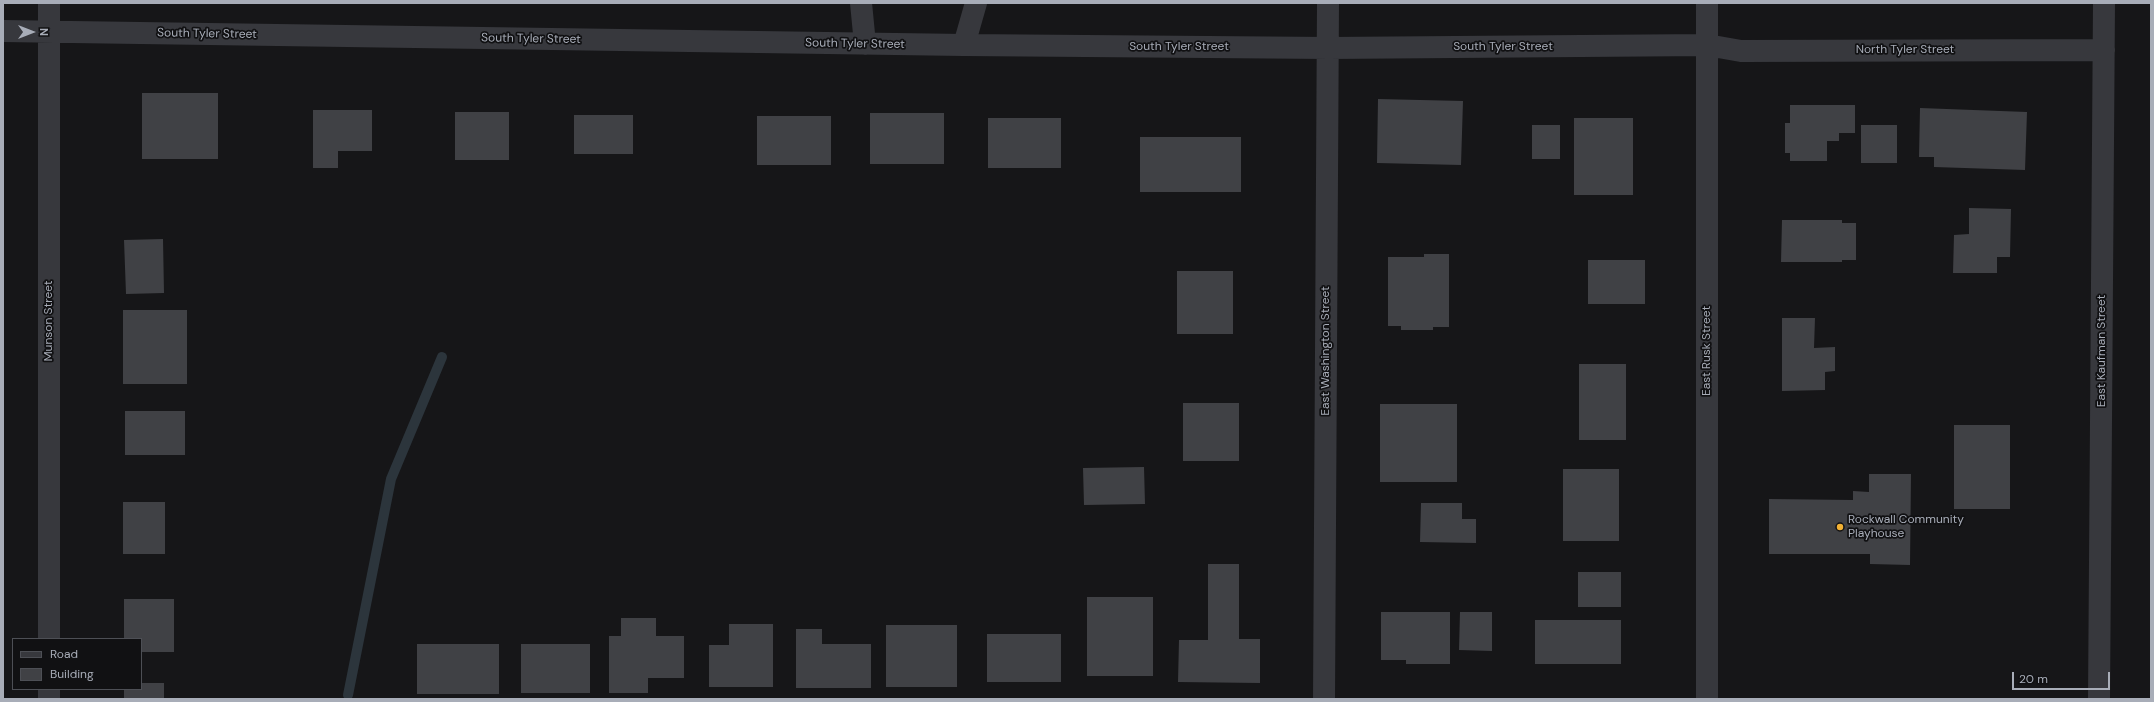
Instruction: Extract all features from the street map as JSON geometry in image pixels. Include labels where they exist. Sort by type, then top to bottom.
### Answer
[{"type":"street","name":"Munson Street","points":[[49,3],[49,638]]},
{"type":"street","points":[[861,3],[864,44]]},
{"type":"street","points":[[964,45],[976,3]]},
{"type":"street","name":"East Washington Street","points":[[1324,699],[1329,48],[1328,3]]},
{"type":"street","name":"East Rusk Street","points":[[1707,3],[1707,699]]},
{"type":"street","name":"East Kaufman Street","points":[[2099,699],[2104,3]]},
{"type":"street","name":"South Tyler Street","points":[[3,31],[864,44],[1329,48],[1707,45]]},
{"type":"street","name":"North Tyler Street","points":[[1707,45],[1741,51],[2104,50]]},
{"type":"building","points":[[142,93],[218,93],[218,159],[142,159]]},
{"type":"building","points":[[1378,99],[1463,101],[1461,165],[1377,163]]},
{"type":"building","points":[[1790,105],[1855,105],[1855,133],[1839,133],[1839,141],[1827,141],[1827,161],[1790,161],[1790,153],[1785,153],[1785,123],[1790,123]]},
{"type":"building","points":[[1920,108],[2027,112],[2025,170],[1934,167],[1934,157],[1919,157]]},
{"type":"building","points":[[313,110],[372,110],[372,151],[338,151],[338,168],[313,168]]},
{"type":"building","points":[[455,112],[509,112],[509,160],[455,160]]},
{"type":"building","points":[[870,113],[944,113],[944,164],[870,164]]},
{"type":"building","points":[[574,115],[633,115],[633,154],[574,154]]},
{"type":"building","points":[[757,116],[831,116],[831,165],[757,165]]},
{"type":"building","points":[[988,118],[1061,118],[1061,168],[988,168]]},
{"type":"building","points":[[1574,118],[1633,118],[1633,195],[1574,195]]},
{"type":"building","points":[[1532,125],[1560,125],[1560,159],[1532,159]]},
{"type":"building","points":[[1861,125],[1897,125],[1897,163],[1861,163]]},
{"type":"building","points":[[1140,137],[1241,137],[1241,192],[1140,192]]},
{"type":"building","points":[[1969,208],[2011,209],[2010,257],[1997,257],[1997,273],[1953,273],[1954,235],[1969,234]]},
{"type":"building","points":[[1782,220],[1842,220],[1842,223],[1856,223],[1856,260],[1842,260],[1842,262],[1781,262]]},
{"type":"building","points":[[163,239],[164,293],[126,294],[124,240]]},
{"type":"building","points":[[1424,254],[1449,254],[1449,327],[1433,327],[1433,330],[1401,330],[1401,326],[1388,326],[1388,257],[1424,257]]},
{"type":"building","points":[[1588,260],[1645,260],[1645,304],[1588,304]]},
{"type":"building","points":[[1177,271],[1233,271],[1233,334],[1177,334]]},
{"type":"building","points":[[123,310],[187,310],[187,384],[123,384]]},
{"type":"building","points":[[1782,318],[1815,318],[1814,348],[1835,347],[1835,371],[1825,372],[1825,390],[1782,391]]},
{"type":"building","points":[[1579,364],[1626,364],[1626,440],[1579,440]]},
{"type":"building","points":[[1183,403],[1239,403],[1239,461],[1183,461]]},
{"type":"building","points":[[1380,404],[1457,404],[1457,482],[1380,482]]},
{"type":"building","points":[[125,411],[185,411],[185,455],[125,455]]},
{"type":"building","points":[[1954,425],[2010,425],[2010,509],[1954,509]]},
{"type":"building","points":[[1144,467],[1145,504],[1084,505],[1083,468]]},
{"type":"building","points":[[1563,469],[1619,469],[1619,541],[1563,541]]},
{"type":"building","name":"Rockwall Community Playhouse","points":[[1869,474],[1911,474],[1910,565],[1870,564],[1870,554],[1769,554],[1769,499],[1853,500],[1853,491],[1869,492]]},
{"type":"building","points":[[123,502],[165,502],[165,554],[123,554]]},
{"type":"building","points":[[1421,503],[1462,503],[1462,519],[1476,519],[1476,543],[1420,542]]},
{"type":"building","points":[[1208,564],[1239,564],[1239,639],[1260,639],[1260,683],[1178,682],[1179,640],[1208,640]]},
{"type":"building","points":[[1578,572],[1621,572],[1621,607],[1578,607]]},
{"type":"building","points":[[1087,597],[1153,597],[1153,676],[1087,676]]},
{"type":"building","points":[[124,599],[174,599],[174,652],[142,652],[142,638],[124,638]]},
{"type":"building","points":[[1381,612],[1450,612],[1450,664],[1406,664],[1406,660],[1381,660]]},
{"type":"building","points":[[1460,612],[1492,612],[1492,651],[1459,650]]},
{"type":"building","points":[[621,618],[656,618],[656,636],[684,636],[684,678],[648,678],[648,693],[609,693],[609,636],[621,636]]},
{"type":"building","points":[[1535,620],[1621,620],[1621,664],[1535,664]]},
{"type":"building","points":[[729,624],[773,624],[773,687],[709,687],[709,645],[729,645]]},
{"type":"building","points":[[886,625],[957,625],[957,687],[886,687]]},
{"type":"building","points":[[796,629],[822,629],[822,644],[871,644],[871,688],[796,688]]},
{"type":"building","points":[[987,634],[1061,634],[1061,682],[987,682]]},
{"type":"building","points":[[417,644],[499,644],[499,694],[417,694]]},
{"type":"building","points":[[521,644],[590,644],[590,693],[521,693]]},
{"type":"building","points":[[142,683],[164,683],[164,699],[124,699],[124,690],[142,690]]},
{"type":"waterway","points":[[348,695],[391,479],[442,357]]},
{"type":"place","name":"Rockwall Community Playhouse","points":[[1840,527]]}]
